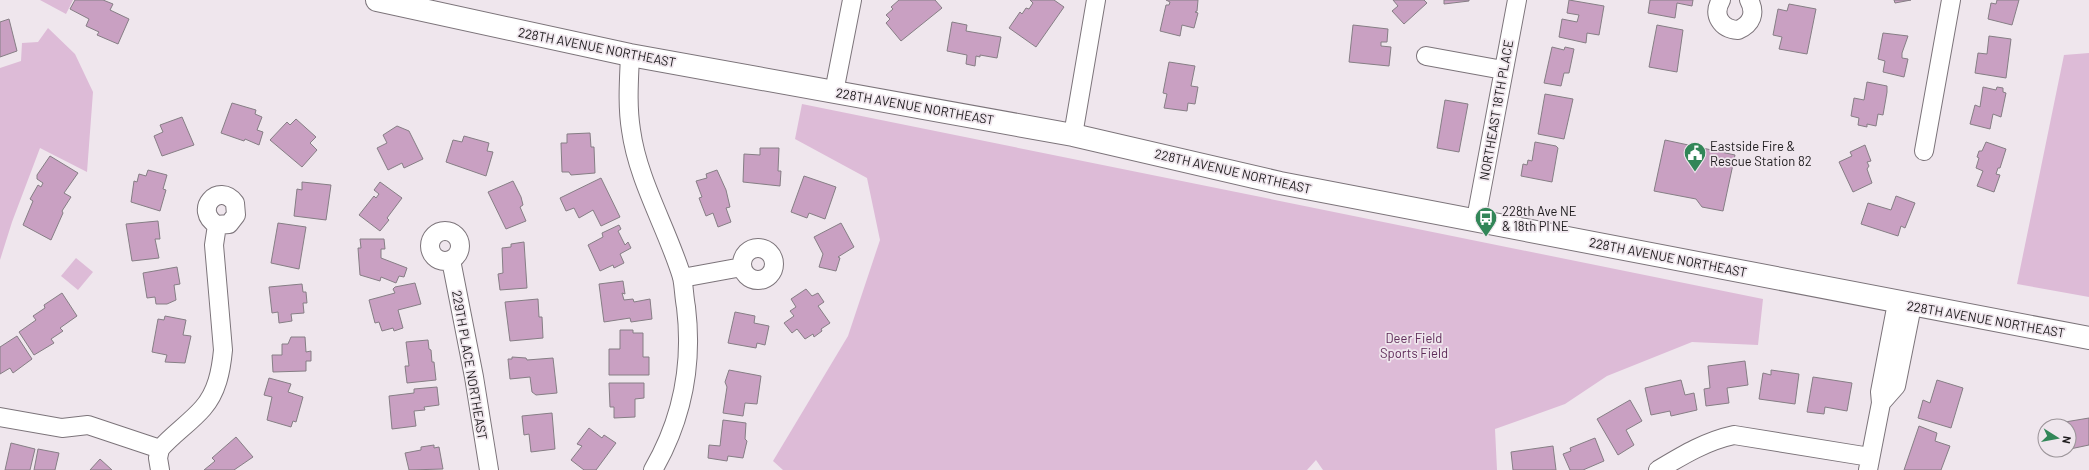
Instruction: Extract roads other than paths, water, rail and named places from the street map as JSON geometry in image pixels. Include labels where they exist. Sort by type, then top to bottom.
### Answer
[{"type":"main road","name":"228TH AVENUE NORTHEAST","points":[[377,0],[630,55],[1073,135],[1280,183],[1476,219],[1904,304],[2089,338]]},
{"type":"street","points":[[834,92],[852,0]]},
{"type":"street","points":[[1073,135],[1096,0]]},
{"type":"street","name":"NORTHEAST 18TH PLACE","points":[[1476,219],[1516,0]]},
{"type":"street","points":[[1720,0],[1716,11],[1721,23],[1726,27],[1738,30],[1749,23],[1752,18],[1753,12],[1749,0]]},
{"type":"street","points":[[1924,151],[1951,0]]},
{"type":"street","points":[[630,55],[628,101],[634,145],[637,158],[682,278],[688,328],[689,358],[684,390],[666,446],[653,470]]},
{"type":"street","points":[[1426,56],[1503,70]]},
{"type":"street","points":[[160,470],[158,458],[160,449],[171,437],[204,408],[212,395],[221,366],[223,350],[214,245],[217,224]]},
{"type":"street","name":"229TH PLACE NORTHEAST","points":[[451,260],[473,370],[489,470]]},
{"type":"street","points":[[682,278],[742,267]]},
{"type":"street","points":[[1658,470],[1702,444],[1718,438],[1734,435],[1869,464],[1881,403],[1896,386],[1904,304]]},
{"type":"street","points":[[0,417],[62,428],[88,426],[160,449]]},
{"type":"place","name":"Eastside Fire & Rescue Station 82","points":[[1695,172]]},
{"type":"place","name":"228th Ave NE & 18th Pl NE","points":[[1486,238]]},
{"type":"park label","name":"Deer Field Sports Field","points":[[1414,346]]}]
